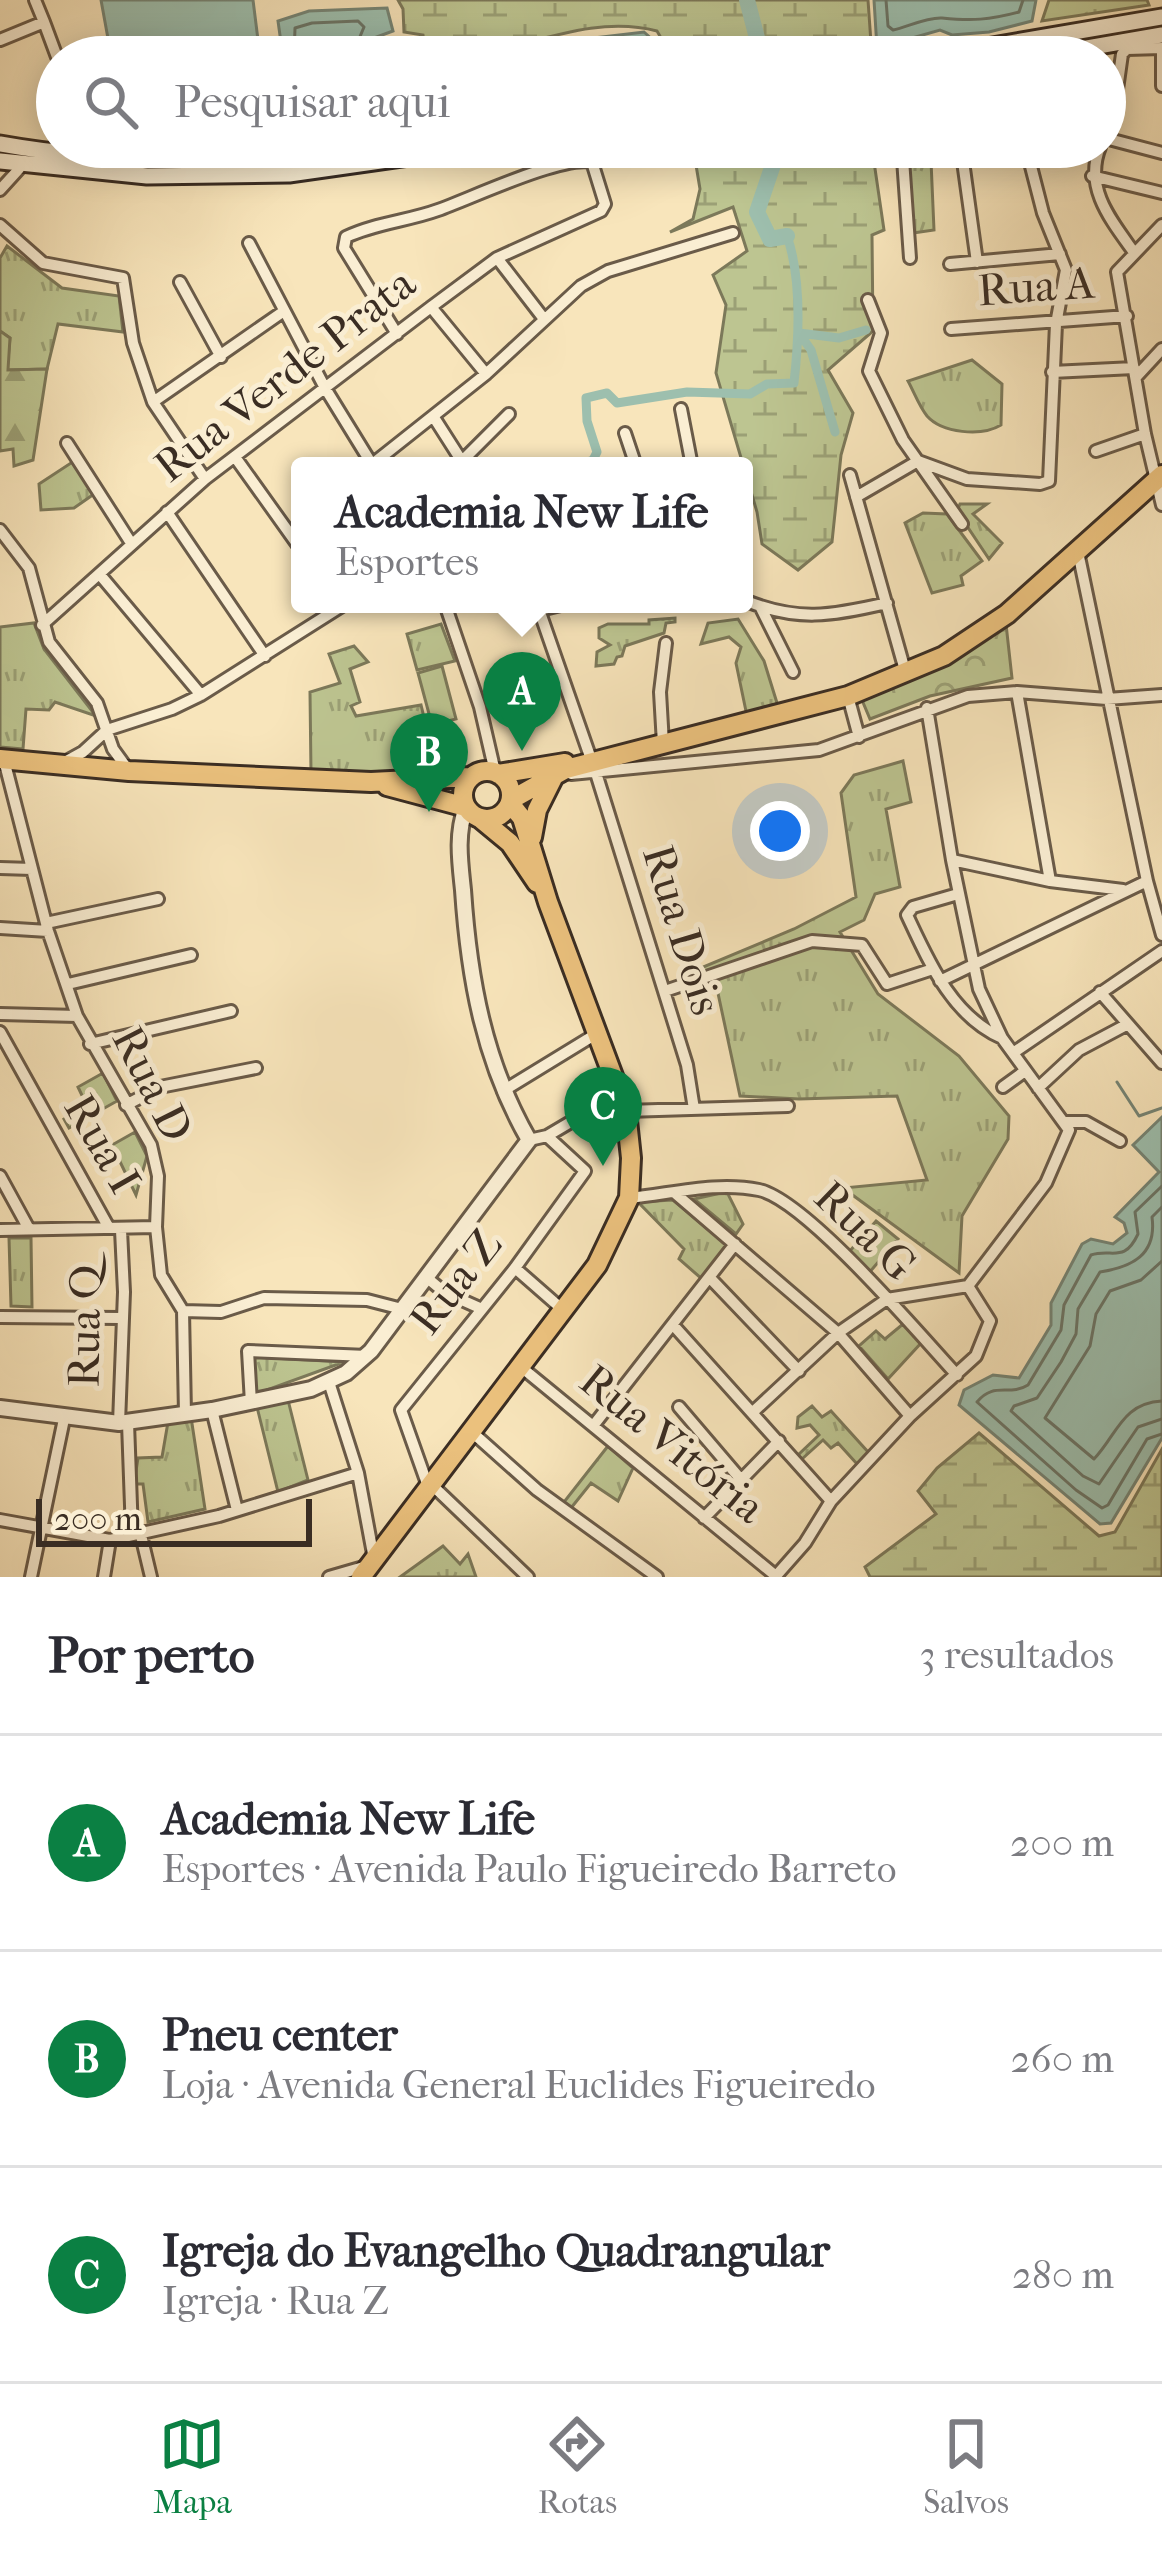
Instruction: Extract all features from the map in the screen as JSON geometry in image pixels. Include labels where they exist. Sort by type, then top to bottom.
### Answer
[{"type":"main road","points":[[1051,36],[1162,17]]},
{"type":"main road","points":[[1126,42],[1162,35]]},
{"type":"main road","points":[[0,143],[36,146]]},
{"type":"main road","points":[[0,161],[36,165]]},
{"type":"main road","points":[[68,168],[146,176],[338,168]]},
{"type":"main road","points":[[371,782],[473,813],[501,815],[510,802],[557,772],[848,696],[907,674],[988,629],[1160,476]]},
{"type":"main road","points":[[2,760],[371,782],[595,763]]},
{"type":"main road","points":[[531,842],[537,810],[557,772]]},
{"type":"main road","points":[[369,1568],[606,1251],[629,1198],[631,1158],[622,1102],[548,902],[531,842],[510,802],[507,782],[497,773]]},
{"type":"main road","points":[[470,777],[463,791],[473,813],[510,843],[548,902]]},
{"type":"street","points":[[34,0],[49,36]]},
{"type":"street","points":[[0,40],[44,22]]},
{"type":"street","points":[[1126,51],[1162,48],[1162,86]]},
{"type":"street","points":[[1126,143],[1162,153]]},
{"type":"street","name":"Rua Verde Prata","points":[[397,334],[344,248],[348,235],[435,212],[563,168]]},
{"type":"street","name":"Rua Verde Prata","points":[[42,625],[206,479],[496,258],[593,215],[605,204],[595,168]]},
{"type":"street","points":[[904,168],[910,258]]},
{"type":"street","points":[[964,168],[977,262]]},
{"type":"street","points":[[856,497],[918,461],[968,479],[1048,482],[1056,324],[1066,282],[1032,168]]},
{"type":"street","points":[[1094,168],[1092,176],[1104,206],[1133,251]]},
{"type":"street","points":[[0,190],[19,169]]},
{"type":"street","points":[[1092,176],[1162,193]]},
{"type":"street","points":[[0,225],[43,263],[121,276],[137,358],[153,402],[206,479]]},
{"type":"street","points":[[1162,225],[1118,269],[1145,434],[1160,476],[1162,505]]},
{"type":"street","points":[[381,457],[486,374],[597,276],[733,233]]},
{"type":"street","points":[[249,243],[366,457]]},
{"type":"street","points":[[950,264],[1060,254]]},
{"type":"street","points":[[496,258],[544,319]]},
{"type":"street","points":[[180,282],[220,357]]},
{"type":"street","points":[[868,300],[881,333],[869,371],[895,426],[962,524]]},
{"type":"street","points":[[431,307],[486,374]]},
{"type":"street","points":[[153,402],[284,311]]},
{"type":"street","name":"Rua A","points":[[951,329],[1127,316]]},
{"type":"street","points":[[1052,372],[1135,372],[1162,349]]},
{"type":"street","points":[[681,409],[690,457]]},
{"type":"street","points":[[470,457],[509,414]]},
{"type":"street","points":[[433,416],[459,457]]},
{"type":"street","points":[[625,434],[634,457]]},
{"type":"street","points":[[1096,451],[1145,434]]},
{"type":"street","points":[[67,443],[131,543]]},
{"type":"street","points":[[235,457],[291,536]]},
{"type":"street","points":[[850,475],[907,674]]},
{"type":"street","points":[[166,512],[265,656]]},
{"type":"street","points":[[286,529],[291,525]]},
{"type":"street","points":[[0,530],[29,568],[42,625],[54,650],[97,703],[114,752],[129,771]]},
{"type":"street","points":[[1077,549],[1162,934]]},
{"type":"street","points":[[101,576],[201,695]]},
{"type":"street","points":[[753,604],[817,616],[886,603]]},
{"type":"street","points":[[761,608],[793,672]]},
{"type":"street","points":[[57,766],[83,752],[107,730],[201,695],[330,613]]},
{"type":"street","points":[[448,613],[497,773]]},
{"type":"street","name":"Rua Dois","points":[[541,613],[595,763],[691,1080],[694,1109]]},
{"type":"street","points":[[662,743],[660,692],[667,644]]},
{"type":"street","points":[[1017,692],[1051,881]]},
{"type":"street","points":[[595,763],[804,752],[968,696],[1017,692],[1107,699],[1162,694]]},
{"type":"street","points":[[848,696],[859,737]]},
{"type":"street","points":[[927,708],[972,967],[1002,1038],[1067,1126]]},
{"type":"street","name":"Rua D","points":[[2,760],[77,1016],[151,1145],[158,1176],[161,1275],[183,1311],[185,1414]]},
{"type":"street","points":[[0,805],[14,806]]},
{"type":"street","points":[[473,813],[459,837],[466,948],[477,1010],[503,1091],[530,1140]]},
{"type":"street","points":[[952,860],[1126,891]]},
{"type":"street","points":[[0,868],[32,869]]},
{"type":"street","points":[[665,991],[812,941],[862,945],[887,984],[937,975],[972,967],[1147,881]]},
{"type":"street","points":[[958,894],[918,905],[907,913],[937,975],[975,1023],[1002,1038]]},
{"type":"street","points":[[0,928],[48,927],[158,899]]},
{"type":"street","points":[[1013,1053],[1162,951]]},
{"type":"street","points":[[68,984],[190,955]]},
{"type":"street","points":[[1100,992],[1162,1063]]},
{"type":"street","points":[[90,1044],[231,1011]]},
{"type":"street","points":[[0,1014],[77,1016]]},
{"type":"street","points":[[1038,1088],[1079,1050],[1128,1024]]},
{"type":"street","name":"Rua I","points":[[0,1033],[115,1229]]},
{"type":"street","points":[[503,1091],[596,1034]]},
{"type":"street","points":[[126,1105],[160,1087],[256,1068]]},
{"type":"street","points":[[1003,1087],[1025,1071]]},
{"type":"street","points":[[0,1408],[124,1423],[251,1403],[329,1382],[367,1356],[530,1140],[622,1102],[694,1109],[788,1106]]},
{"type":"street","points":[[1067,1126],[1086,1122],[1120,1141]]},
{"type":"street","points":[[753,1412],[838,1333],[886,1299],[968,1286],[1046,1183],[1067,1126]]},
{"type":"street","name":"Rua Z","points":[[430,1487],[400,1411],[585,1171],[547,1136]]},
{"type":"street","points":[[0,1176],[29,1229]]},
{"type":"street","name":"Rua G","points":[[629,1198],[729,1187],[769,1193],[818,1231],[957,1375]]},
{"type":"street","points":[[676,1194],[838,1333],[910,1416]]},
{"type":"street","points":[[0,1230],[156,1228]]},
{"type":"street","name":"Rua Q","points":[[115,1229],[124,1423]]},
{"type":"street","points":[[593,1426],[735,1244]]},
{"type":"street","points":[[514,1268],[563,1310]]},
{"type":"street","points":[[426,1277],[444,1292],[482,1309]]},
{"type":"street","points":[[711,1279],[799,1371]]},
{"type":"street","points":[[775,1576],[805,1543],[832,1501],[910,1416],[976,1355],[990,1325],[986,1310],[968,1286]]},
{"type":"street","points":[[183,1311],[221,1312],[264,1298],[367,1300],[402,1309]]},
{"type":"street","points":[[0,1317],[121,1318]]},
{"type":"street","points":[[674,1326],[832,1501]]},
{"type":"street","points":[[251,1403],[248,1351],[367,1356]]},
{"type":"street","name":"Rua Vitória","points":[[521,1367],[775,1576]]},
{"type":"street","points":[[329,1382],[358,1473],[369,1568],[329,1577]]},
{"type":"street","points":[[679,1408],[743,1482]]},
{"type":"street","points":[[212,1410],[237,1510]]},
{"type":"street","points":[[31,1577],[64,1419]]},
{"type":"street","points":[[124,1423],[136,1532],[152,1577]]},
{"type":"street","points":[[473,1433],[538,1490],[657,1577]]},
{"type":"street","points":[[704,1518],[779,1442]]},
{"type":"street","points":[[0,1520],[110,1540],[237,1510],[358,1473]]},
{"type":"street","points":[[430,1487],[528,1577]]},
{"type":"street","points":[[104,1577],[110,1540]]},
{"type":"green space","points":[[398,0],[868,0],[871,36],[660,36],[657,31],[608,27],[552,36],[423,36],[404,32]]},
{"type":"green space","points":[[1049,0],[1147,0],[1149,5],[1042,21]]},
{"type":"green space","points":[[696,168],[875,168],[884,230],[872,235],[873,331],[828,370],[853,413],[841,455],[832,542],[798,570],[762,544],[753,498],[753,457],[741,457],[716,373],[726,305],[713,275],[747,251],[733,207],[670,232],[693,219],[700,189]]},
{"type":"green space","points":[[909,168],[931,168],[934,230],[913,233]]},
{"type":"green space","points":[[7,246],[62,288],[119,296],[123,332],[58,324],[47,369],[7,370],[10,338],[0,331],[0,258]]},
{"type":"green space","points":[[0,331],[10,338],[8,370],[47,369],[33,460],[14,466],[13,449],[0,451]]},
{"type":"green space","points":[[972,360],[1002,384],[1001,425],[973,432],[934,422],[908,381]]},
{"type":"green space","points":[[74,461],[94,494],[74,508],[41,510],[39,484]]},
{"type":"green space","points":[[960,504],[987,504],[973,514],[1002,543],[989,559],[957,511]]},
{"type":"green space","points":[[923,513],[947,514],[982,561],[961,576],[963,585],[932,593],[905,523]]},
{"type":"green space","points":[[675,618],[666,623],[664,633],[625,646],[614,664],[596,666],[597,652],[610,645],[599,638],[599,628]]},
{"type":"green space","points":[[738,619],[764,661],[777,703],[747,716],[736,663],[741,647],[729,637],[701,644],[708,623]]},
{"type":"green space","points":[[34,623],[44,649],[96,716],[55,702],[49,710],[26,709],[23,749],[0,747],[0,627]]},
{"type":"green space","points":[[441,624],[455,661],[417,670],[407,634]]},
{"type":"green space","points":[[1006,624],[1012,678],[930,696],[870,719],[862,700],[955,657]]},
{"type":"green space","points":[[354,646],[368,662],[350,669],[360,702],[351,706],[356,716],[421,705],[427,730],[400,746],[406,771],[311,773],[310,692],[340,683],[329,654]]},
{"type":"green space","points":[[442,666],[456,719],[432,725],[418,673]]},
{"type":"green space","points":[[903,761],[911,802],[886,809],[900,887],[875,894],[864,920],[840,932],[878,994],[959,1056],[1009,1116],[1008,1139],[962,1216],[959,1273],[843,1188],[927,1180],[897,1096],[740,1096],[716,984],[696,986],[696,970],[856,897],[841,793],[854,775]]},
{"type":"green space","points":[[103,1073],[117,1101],[69,1128],[64,1119],[87,1106],[78,1087]]},
{"type":"green space","points":[[135,1132],[147,1156],[136,1195],[112,1145]]},
{"type":"green space","points":[[728,1194],[743,1224],[736,1234],[694,1199]]},
{"type":"green space","points":[[673,1200],[727,1245],[702,1279],[679,1259],[684,1249],[638,1202]]},
{"type":"green space","points":[[876,1221],[898,1239],[868,1274],[849,1252]]},
{"type":"green space","points":[[9,1238],[31,1238],[32,1307],[11,1306]]},
{"type":"green space","points":[[903,1324],[922,1342],[888,1379],[859,1346],[876,1331],[885,1339]]},
{"type":"green space","points":[[254,1357],[344,1362],[256,1394]]},
{"type":"green space","points":[[288,1400],[308,1480],[278,1492],[257,1407]]},
{"type":"green space","points":[[812,1406],[822,1417],[831,1411],[869,1453],[858,1465],[838,1443],[831,1448],[823,1440],[802,1459],[798,1455],[819,1435],[810,1425],[797,1428],[798,1417]]},
{"type":"green space","points":[[191,1417],[205,1509],[148,1522],[143,1484],[134,1484],[138,1458],[162,1457],[168,1422]]},
{"type":"green space","points":[[979,1433],[1099,1536],[1115,1532],[1162,1449],[1162,1577],[870,1577],[865,1567],[936,1514],[918,1491]]},
{"type":"green space","points":[[608,1446],[633,1468],[618,1501],[591,1483],[571,1508],[564,1502]]},
{"type":"green space","points":[[443,1546],[460,1564],[468,1554],[476,1577],[400,1577]]},
{"type":"water","points":[[101,0],[253,0],[258,36],[108,36]]},
{"type":"water","points":[[874,0],[1036,0],[1032,21],[989,32],[952,35],[940,30],[919,36],[876,36]]},
{"type":"water","points":[[387,8],[393,31],[379,36],[280,36],[278,21],[309,11]]},
{"type":"water","points":[[1162,1117],[1162,1438],[1111,1523],[1100,1524],[959,1405],[964,1390],[993,1375],[1019,1378],[1051,1325],[1051,1303],[1082,1244],[1091,1239],[1113,1244],[1127,1233],[1115,1217],[1159,1172],[1133,1145]]},
{"type":"waterway","points":[[747,0],[756,36]]},
{"type":"waterway","points":[[772,168],[757,212],[770,239],[787,236]]},
{"type":"waterway","points":[[594,457],[586,398],[607,393],[617,403],[687,392],[750,394],[767,384],[794,383],[797,290],[787,236]]},
{"type":"waterway","points":[[799,333],[839,338],[866,330]]},
{"type":"waterway","points":[[799,333],[811,350],[835,432]]},
{"type":"waterway","points":[[1117,1082],[1139,1116],[1162,1108]]},
{"type":"place","name":"Academia New Life","points":[[522,751]]},
{"type":"place","name":"Pneu center","points":[[429,812]]},
{"type":"place","name":"Igreja do Evangelho Quadrangular","points":[[603,1166]]}]
